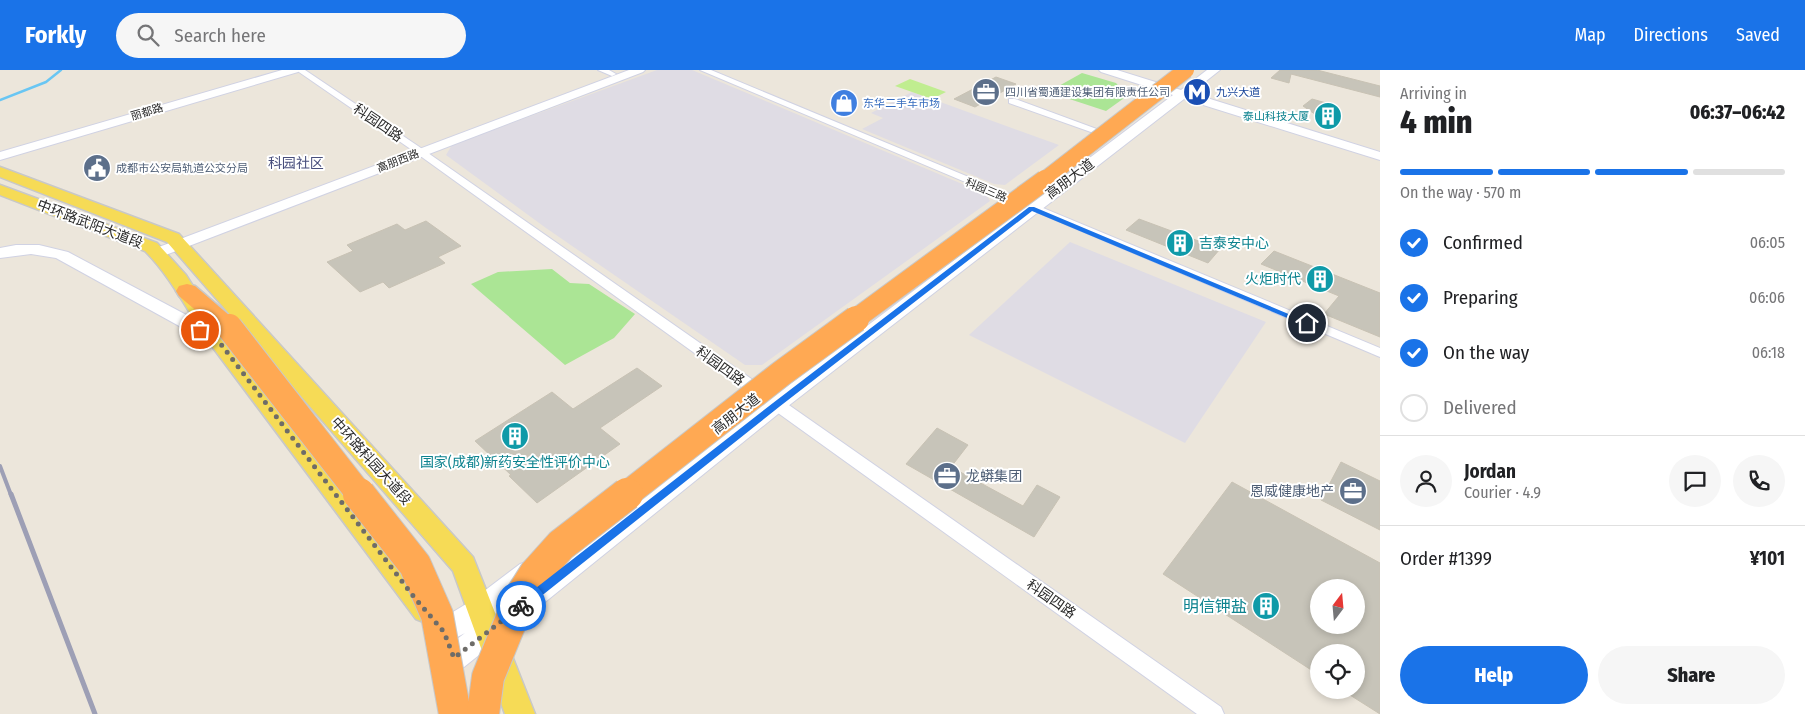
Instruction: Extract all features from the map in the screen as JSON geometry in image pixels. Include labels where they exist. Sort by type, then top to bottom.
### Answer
[{"type":"highway","points":[[1025,206],[1042,174],[1064,155],[1152,89],[1182,80]]},
{"type":"highway","points":[[483,714],[488,677],[521,596],[535,574],[561,545],[775,378],[1182,80]]},
{"type":"highway","points":[[223,333],[415,565],[437,615],[455,714]]},
{"type":"main road","name":"丽都路","points":[[0,156],[294,70]]},
{"type":"main road","name":"高朋西路","points":[[165,246],[418,150],[639,70]]},
{"type":"main road","points":[[1105,70],[1182,80],[1380,156]]},
{"type":"main road","name":"高朋大道","points":[[1025,206],[1108,135],[1182,80],[1214,70]]},
{"type":"main road","name":"高朋西路","points":[[418,150],[613,72]]},
{"type":"main road","name":"高朋大道","points":[[444,632],[480,609],[768,400],[1025,206],[1182,80]]},
{"type":"main road","name":"中环路武阳大道段","points":[[0,172],[165,246],[187,291],[223,333],[414,597],[444,632],[473,714]]},
{"type":"main road","name":"中环路武阳大道段","points":[[0,190],[165,246]]},
{"type":"main road","name":"中环路科园大道段","points":[[165,246],[464,565],[520,714]]},
{"type":"main road","points":[[0,253],[28,248],[62,254],[223,333]]},
{"type":"main road","name":"高朋大道","points":[[454,658],[768,400]]},
{"type":"street","name":"科园四路","points":[[300,70],[418,150],[768,400],[1214,714]]},
{"type":"street","name":"科园三路","points":[[704,70],[1380,353]]},
{"type":"street","points":[[1012,101],[1108,135]]},
{"type":"shaded area","points":[[657,70],[692,70],[986,194],[990,201],[762,365],[745,365],[546,228],[446,155],[452,145]]},
{"type":"shaded area","points":[[912,92],[1059,145],[1005,185],[994,184],[862,129],[883,118],[871,113]]},
{"type":"shaded area","points":[[1070,242],[1266,322],[1185,443],[969,335]]},
{"type":"green space","points":[[1082,73],[1116,83],[1127,96],[1106,111],[1048,92]]},
{"type":"green space","points":[[910,79],[946,92],[932,99],[895,86]]},
{"type":"green space","points":[[552,269],[570,283],[589,284],[635,314],[614,338],[565,365],[471,284],[498,272]]},
{"type":"building","points":[[1280,70],[1317,70],[1380,86],[1380,97],[1291,74],[1289,83],[1271,78]]},
{"type":"building","name":"四川省蜀通建设集团有限责任公司","points":[[996,77],[1016,84],[975,107],[954,99]]},
{"type":"building","points":[[1312,99],[1337,106],[1322,119],[1303,106]]},
{"type":"building","name":"吉泰安中心","points":[[1139,219],[1220,249],[1208,263],[1126,230]]},
{"type":"building","points":[[426,221],[461,246],[438,257],[445,263],[389,288],[383,282],[360,292],[327,262],[353,251],[347,245],[397,224],[405,230]]},
{"type":"building","name":"火炬时代","points":[[1274,251],[1380,293],[1380,337],[1324,314],[1339,296],[1261,264]]},
{"type":"building","name":"国家(成都)新药安全性评价中心","points":[[637,368],[662,386],[600,428],[620,444],[537,503],[475,441],[552,392],[573,409]]},
{"type":"building","name":"龙蟒集团","points":[[937,428],[968,445],[951,467],[1023,506],[1037,485],[1060,497],[1034,537],[906,464]]},
{"type":"building","name":"恩威健康地产","points":[[1341,462],[1380,481],[1380,530],[1321,500]]},
{"type":"building","name":"明信钾盐","points":[[1232,482],[1380,563],[1380,714],[1356,699],[1365,699],[1365,644],[1310,644],[1310,669],[1163,574]]},
{"type":"waterway","points":[[0,100],[46,82],[61,70]]},
{"type":"railway","points":[[0,466],[11,495]]},
{"type":"railway","points":[[11,494],[95,714]]},
{"type":"way so far","points":[[200,330],[217,339],[414,597],[444,632],[454,658],[521,606]]},
{"type":"place","name":"四川省蜀通建设集团有限责任公司","points":[[986,92]]},
{"type":"place","name":"九兴大道","points":[[1197,92]]},
{"type":"place","name":"东华二手车市场","points":[[844,103]]},
{"type":"place","name":"泰山科技大厦","points":[[1328,116]]},
{"type":"place","name":"成都市公安局轨道公交分局","points":[[97,168]]},
{"type":"place","name":"吉泰安中心","points":[[1180,243]]},
{"type":"place","name":"火炬时代","points":[[1320,279]]},
{"type":"place","name":"国家(成都)新药安全性评价中心","points":[[515,436]]},
{"type":"place","name":"龙蟒集团","points":[[947,476]]},
{"type":"place","name":"恩威健康地产","points":[[1353,491]]},
{"type":"place","name":"明信钾盐","points":[[1266,606]]},
{"type":"district","name":"科园社区","points":[[296,163]]},
{"type":"route","points":[[521,606],[776,405],[1031,209],[1307,323]]}]
